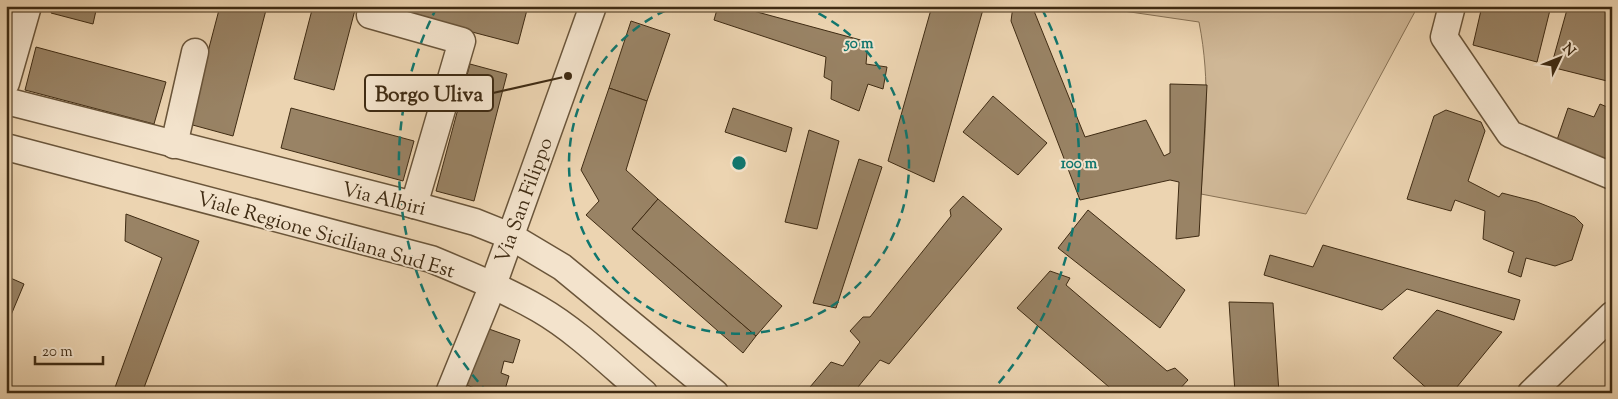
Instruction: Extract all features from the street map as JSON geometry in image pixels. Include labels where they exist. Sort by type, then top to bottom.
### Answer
[{"type":"street","points":[[6,83],[28,6]]},
{"type":"street","points":[[372,6],[370,15],[462,41],[414,205]]},
{"type":"street","name":"Via San Filippo","points":[[449,393],[493,285],[594,6]]},
{"type":"street","points":[[1452,6],[1444,37],[1510,134],[1612,176]]},
{"type":"street","points":[[174,145],[195,52]]},
{"type":"street","name":"Via Albiri","points":[[6,101],[414,205],[475,222],[510,236],[562,268],[714,393]]},
{"type":"street","name":"Viale Regione Siciliana Sud Est","points":[[6,147],[430,260],[493,285],[540,310],[592,348],[644,393]]},
{"type":"street","points":[[1530,393],[1612,315]]},
{"type":"shaded area","points":[[1089,6],[1418,6],[1306,214],[1201,194],[1206,87],[1203,44],[1199,22]]},
{"type":"building","points":[[53,6],[97,6],[93,24],[51,13]]},
{"type":"building","points":[[220,6],[253,6],[266,10],[233,136],[189,124]]},
{"type":"building","points":[[313,6],[356,6],[334,90],[294,79]]},
{"type":"building","points":[[389,6],[528,6],[518,44],[388,10]]},
{"type":"building","points":[[718,6],[735,6],[868,42],[866,64],[887,67],[883,89],[868,84],[859,111],[831,99],[832,81],[824,77],[826,57],[714,20]]},
{"type":"building","points":[[932,6],[984,6],[934,182],[888,161]]},
{"type":"building","points":[[1013,6],[1032,6],[1085,137],[1146,120],[1164,156],[1170,153],[1170,84],[1207,85],[1199,236],[1176,239],[1179,182],[1170,180],[1080,200],[1011,21]]},
{"type":"building","points":[[1482,6],[1551,6],[1537,62],[1473,45]]},
{"type":"building","points":[[1568,6],[1612,6],[1611,82],[1551,67]]},
{"type":"building","points":[[631,21],[670,34],[647,101],[609,88]]},
{"type":"building","points":[[36,47],[166,82],[154,124],[25,90]]},
{"type":"building","points":[[470,64],[507,74],[474,201],[436,191]]},
{"type":"building","points":[[609,88],[647,101],[626,170],[658,199],[632,229],[756,336],[743,353],[586,215],[599,201],[581,170]]},
{"type":"building","points":[[993,96],[1047,143],[1018,175],[963,132]]},
{"type":"building","points":[[1600,104],[1612,109],[1612,162],[1557,140],[1568,108],[1594,117]]},
{"type":"building","points":[[291,108],[414,141],[403,181],[281,148]]},
{"type":"building","points":[[733,108],[792,128],[786,152],[725,132]]},
{"type":"building","points":[[1446,110],[1481,122],[1485,131],[1468,181],[1499,197],[1502,193],[1537,202],[1575,217],[1583,225],[1572,260],[1555,266],[1526,258],[1521,277],[1508,272],[1514,252],[1483,239],[1485,211],[1455,200],[1451,211],[1407,199],[1434,116]]},
{"type":"building","points":[[809,130],[839,141],[817,229],[785,222]]},
{"type":"building","points":[[859,159],[882,167],[836,308],[813,303]]},
{"type":"building","points":[[963,196],[1002,229],[889,364],[880,360],[858,387],[865,393],[805,393],[831,362],[843,366],[860,342],[850,331],[863,317],[870,317],[951,216],[950,210]]},
{"type":"building","points":[[658,199],[782,306],[756,336],[632,229]]},
{"type":"building","points":[[1088,210],[1185,290],[1160,328],[1058,248]]},
{"type":"building","points":[[126,214],[199,241],[142,393],[113,393],[162,258],[125,241]]},
{"type":"building","points":[[1323,245],[1520,300],[1514,320],[1407,289],[1382,310],[1264,275],[1270,255],[1313,267]]},
{"type":"building","points":[[1050,271],[1070,278],[1066,285],[1167,371],[1175,368],[1188,380],[1176,393],[1116,393],[1017,308]]},
{"type":"building","points":[[6,276],[24,284],[6,327]]},
{"type":"building","points":[[1229,302],[1273,303],[1279,393],[1235,393]]},
{"type":"building","points":[[1437,310],[1502,332],[1452,393],[1432,393],[1393,358]]},
{"type":"building","points":[[489,329],[520,340],[513,363],[504,361],[501,373],[509,376],[504,393],[490,393],[463,384]]},
{"type":"place","name":"Borgo Uliva","points":[[568,76]]}]
